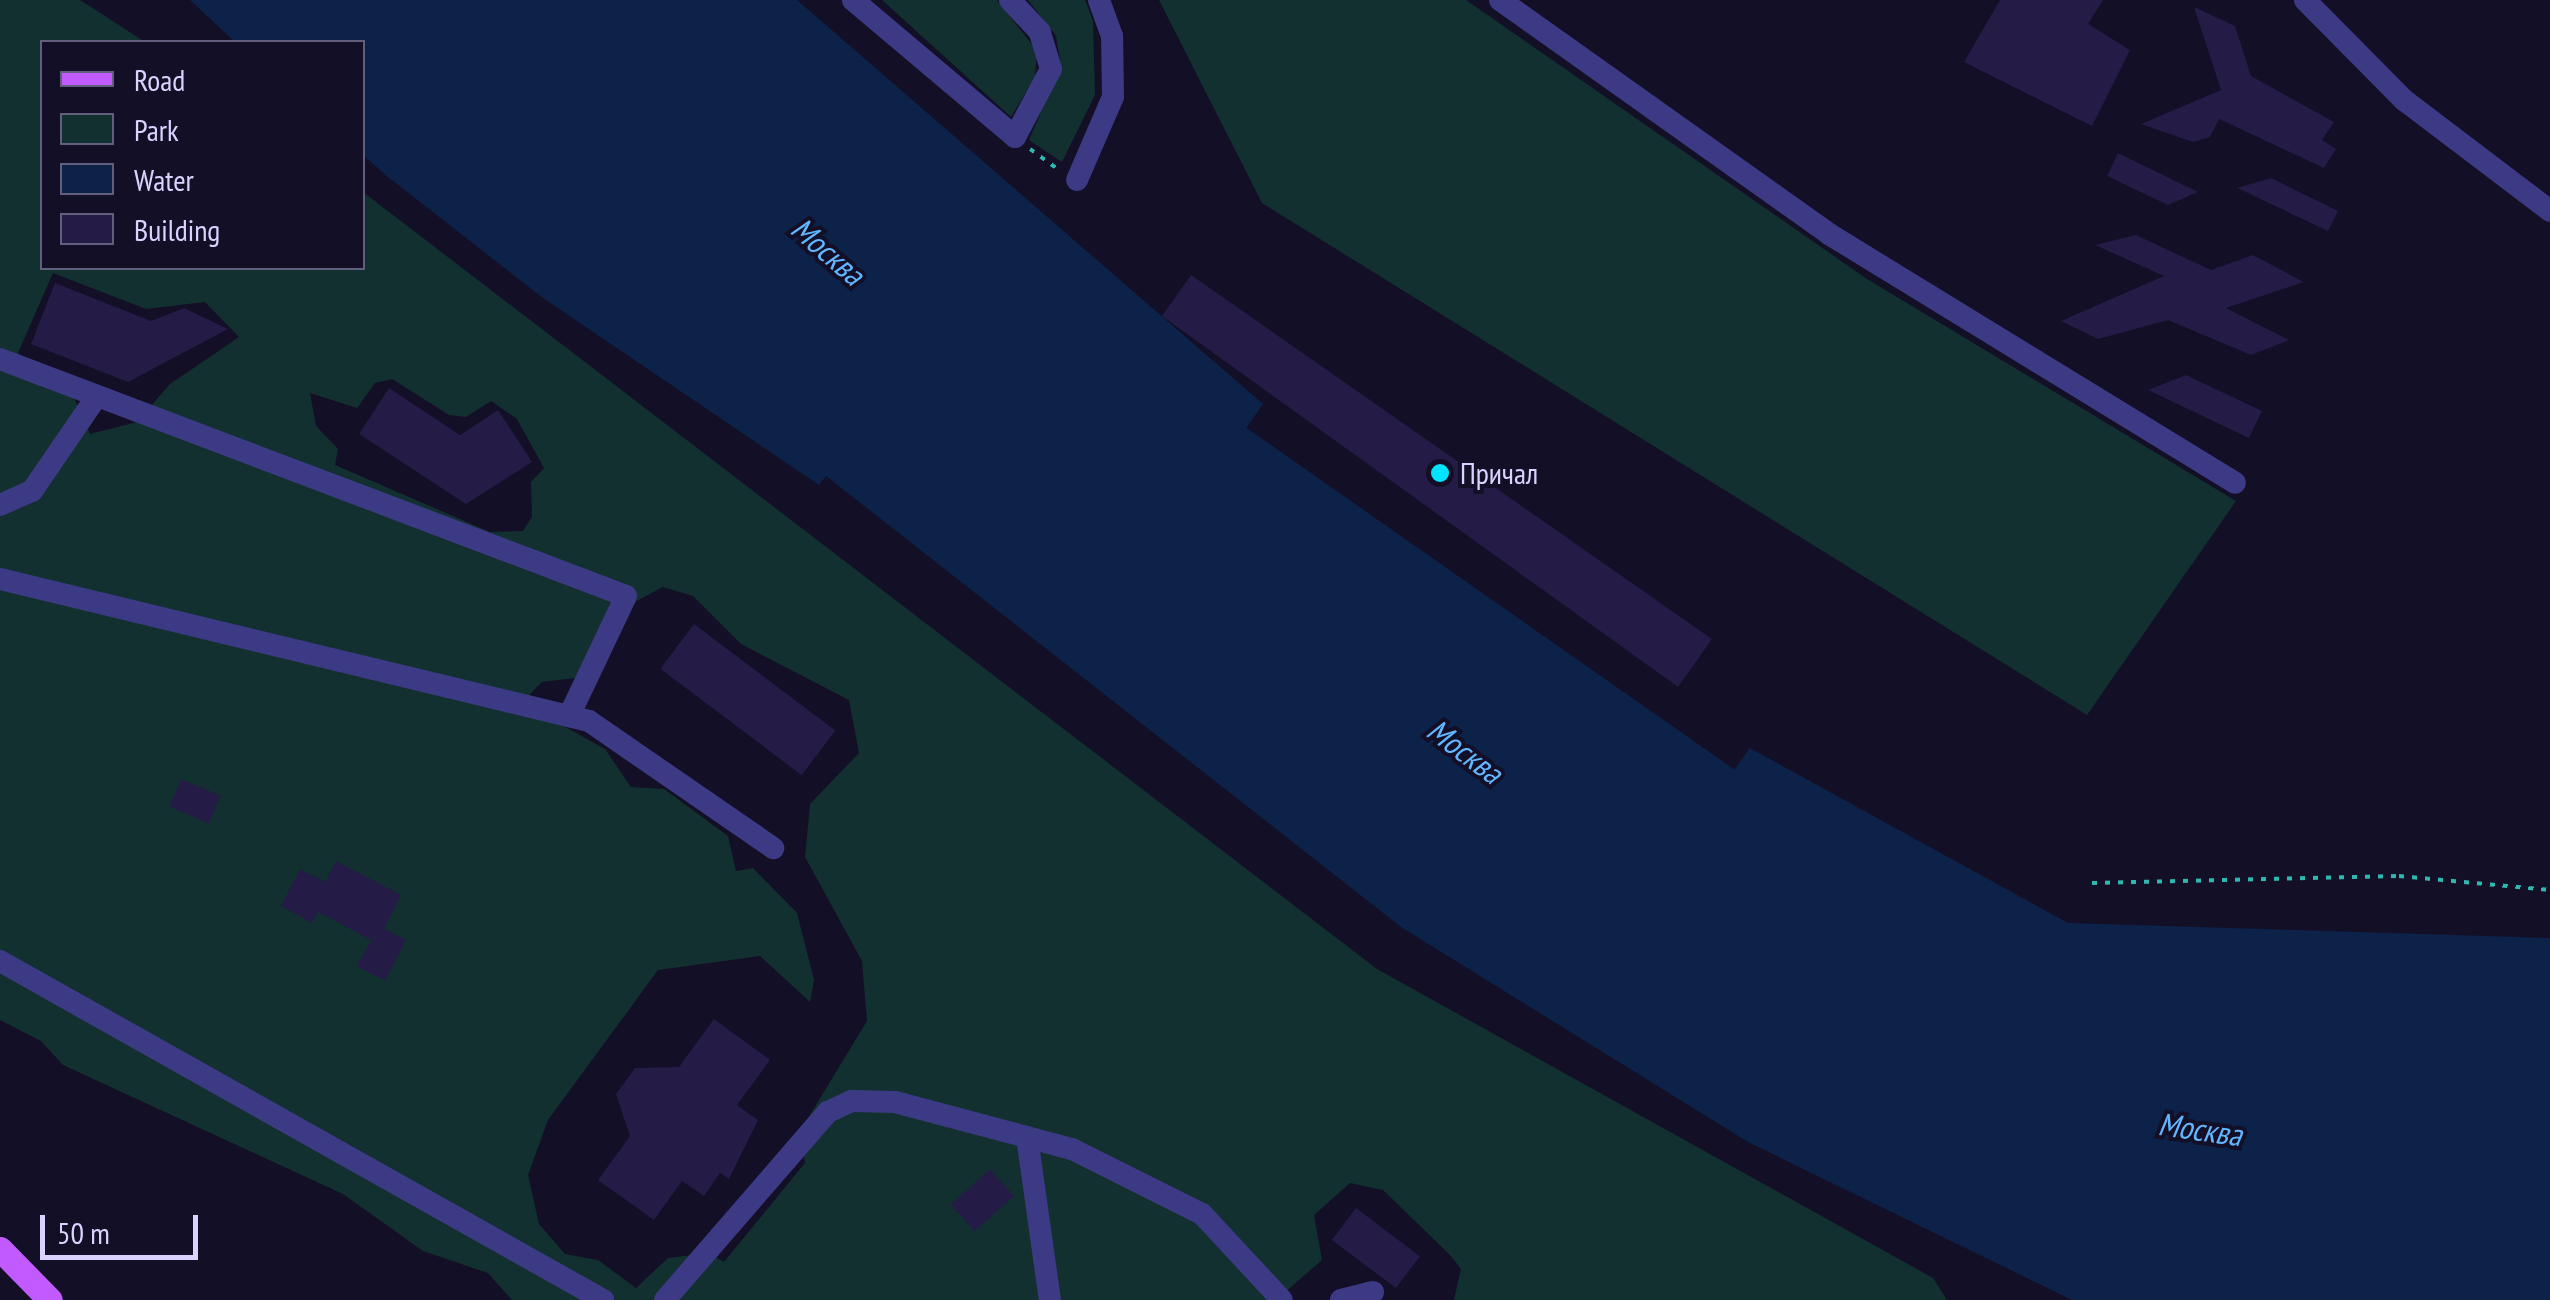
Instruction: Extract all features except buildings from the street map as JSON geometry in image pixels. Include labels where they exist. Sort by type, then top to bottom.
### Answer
[{"type":"main road","points":[[0,1249],[50,1300]]},
{"type":"street","points":[[853,0],[1014,137],[1051,68],[1040,32],[1010,0]]},
{"type":"street","points":[[1077,180],[1113,97],[1112,36],[1099,0]]},
{"type":"street","points":[[1500,0],[1829,234],[2235,483]]},
{"type":"street","points":[[2305,0],[2404,100],[2550,210]]},
{"type":"street","points":[[0,359],[626,596],[569,716]]},
{"type":"street","points":[[0,506],[32,490],[97,396]]},
{"type":"street","points":[[0,579],[569,716],[773,848]]},
{"type":"street","points":[[0,961],[602,1300]]},
{"type":"street","points":[[665,1300],[828,1112],[852,1101],[895,1102],[1072,1149],[1202,1214],[1245,1268],[1264,1300]]},
{"type":"street","points":[[1027,1137],[1050,1300]]},
{"type":"street","points":[[1245,1268],[1282,1300]]},
{"type":"street","points":[[1341,1300],[1373,1292]]},
{"type":"path","points":[[1014,137],[1077,180]]},
{"type":"path","points":[[2092,883],[2399,876],[2550,890]]},
{"type":"green space","points":[[0,0],[80,0],[142,40],[40,40],[40,270],[365,270],[365,194],[1377,969],[1933,1278],[1947,1300],[1454,1300],[1461,1269],[1450,1255],[1383,1190],[1350,1183],[1314,1215],[1322,1260],[1276,1300],[512,1300],[488,1273],[423,1251],[343,1194],[63,1065],[41,1041],[0,1020]],"holes":[[[53,273],[146,309],[205,302],[239,337],[170,384],[137,422],[90,434],[71,391],[18,353]],[[392,379],[449,415],[466,417],[491,401],[517,419],[544,468],[531,482],[532,517],[523,531],[490,532],[335,465],[338,449],[316,426],[310,393],[357,408],[375,383]],[[663,587],[693,596],[741,644],[849,700],[859,753],[810,804],[805,857],[862,961],[867,1021],[799,1133],[805,1163],[724,1262],[709,1253],[668,1258],[636,1288],[598,1260],[565,1254],[539,1224],[528,1175],[548,1120],[658,970],[760,956],[810,1002],[814,980],[797,913],[753,868],[736,871],[728,836],[664,789],[631,787],[605,749],[533,709],[530,694],[542,682],[575,678],[614,613]]]},
{"type":"green space","points":[[882,0],[997,0],[1037,51],[1035,77],[1011,117]]},
{"type":"green space","points":[[1028,0],[1085,0],[1093,21],[1095,95],[1062,162],[1029,140],[1061,66],[1056,36]]},
{"type":"green space","points":[[1159,0],[1466,0],[1867,279],[2236,501],[2087,715],[1262,203]]},
{"type":"water","name":"Москва","points":[[190,0],[797,0],[1263,404],[1750,748],[2068,923],[2550,938],[2550,1300],[2072,1300],[1748,1142],[1401,927],[826,476],[819,485],[543,298],[388,177],[365,157],[365,40],[233,40]]},
{"type":"pier","points":[[1263,404],[1751,746],[1735,770],[1246,428]]},
{"type":"place","name":"Причал","points":[[1440,473]]}]
